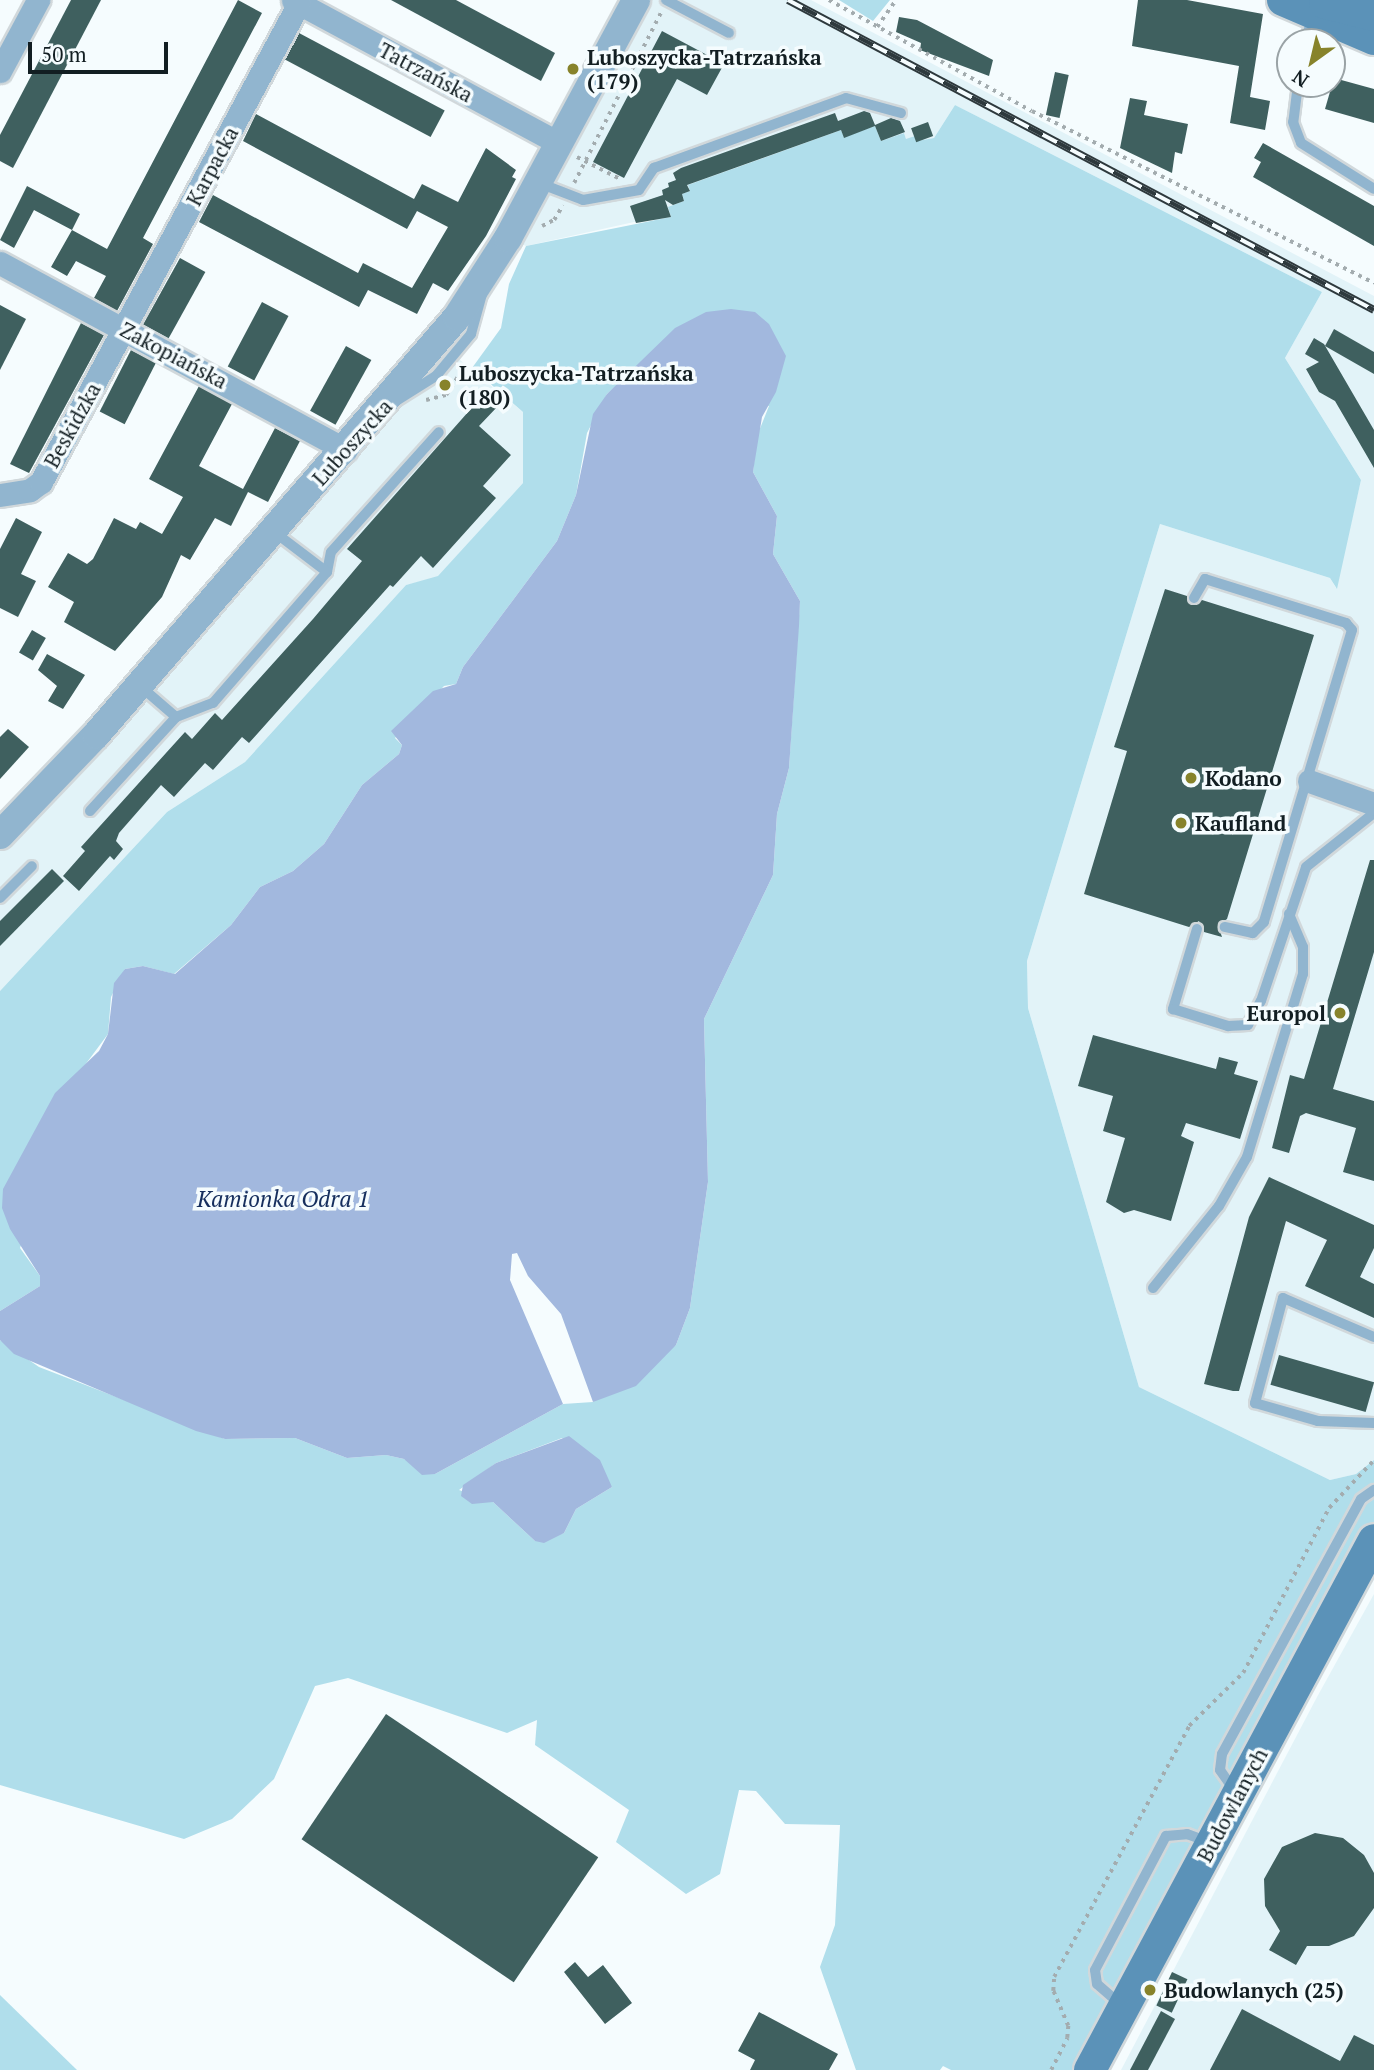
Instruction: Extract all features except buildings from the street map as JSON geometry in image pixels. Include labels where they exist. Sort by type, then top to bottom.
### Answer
[{"type":"main road","points":[[1283,0],[1310,19],[1374,39]]},
{"type":"main road","points":[[1310,19],[1374,15]]},
{"type":"main road","name":"Budowlanych","points":[[1090,2070],[1374,1540]]},
{"type":"street","points":[[0,71],[38,0]]},
{"type":"street","name":"Luboszycka","points":[[0,835],[139,685],[346,450],[384,406],[484,278],[538,182],[564,148],[636,0]]},
{"type":"street","name":"Tatrzańska","points":[[296,2],[564,148]]},
{"type":"street","name":"Karpacka","points":[[124,329],[296,2]]},
{"type":"street","name":"Zakopiańska","points":[[0,263],[346,450]]},
{"type":"street","name":"Beskidzka","points":[[0,495],[30,490],[41,482],[124,329]]},
{"type":"street","points":[[1309,781],[1374,804]]},
{"type":"lane","points":[[666,0],[729,33]]},
{"type":"lane","points":[[538,182],[567,197],[583,200],[639,190],[654,168],[845,98],[901,113]]},
{"type":"lane","points":[[1296,98],[1293,122],[1301,143],[1374,189]]},
{"type":"lane","points":[[90,811],[176,717],[213,703],[327,572],[331,552],[439,432]]},
{"type":"lane","points":[[273,530],[327,572]]},
{"type":"lane","points":[[1194,598],[1205,579],[1346,623],[1352,630],[1309,781],[1264,922],[1253,933],[1225,927]]},
{"type":"lane","points":[[139,685],[176,717]]},
{"type":"lane","points":[[1197,929],[1173,1009],[1228,1026],[1248,1025],[1255,1017],[1306,867],[1374,813]]},
{"type":"lane","points":[[0,898],[32,866]]},
{"type":"lane","points":[[1153,1288],[1219,1206],[1247,1157],[1303,974],[1304,947],[1289,914]]},
{"type":"lane","points":[[1374,1337],[1283,1298],[1255,1403],[1318,1421],[1374,1423]]},
{"type":"lane","points":[[1237,1795],[1220,1770],[1222,1754],[1361,1499],[1374,1490]]},
{"type":"lane","points":[[1123,2007],[1097,1984],[1095,1970],[1167,1836],[1187,1835],[1211,1843]]},
{"type":"path","points":[[534,229],[554,220],[666,0]]},
{"type":"path","points":[[829,0],[1032,111],[1374,284]]},
{"type":"path","points":[[877,27],[896,0]]},
{"type":"path","points":[[564,148],[639,190]]},
{"type":"path","points":[[426,400],[446,396],[463,373],[465,358]]},
{"type":"path","points":[[1051,2070],[1067,2038],[1068,2026],[1053,1992],[1054,1977],[1189,1726],[1244,1673],[1329,1508],[1374,1460]]},
{"type":"shaded area","points":[[636,0],[811,0],[1374,296],[1374,1460],[1356,1474],[1330,1480],[1139,1387],[1028,1008],[1027,961],[1160,524],[1330,578],[1336,588],[1361,480],[1285,358],[1322,292],[955,105],[934,138],[917,141],[906,139],[904,133],[881,141],[844,138],[841,130],[736,167],[690,191],[671,217],[654,222],[652,218],[526,246],[508,238]]},
{"type":"shaded area","points":[[839,0],[890,0],[873,21]]},
{"type":"shaded area","points":[[955,105],[1322,292],[1285,358],[1361,480],[1337,589],[1330,578],[1160,524],[1027,961],[1028,1008],[1139,1387],[1330,1480],[1356,1474],[1374,1460],[1374,1540],[1090,2070],[951,2070],[943,2066],[940,2070],[856,2070],[820,1967],[835,1925],[840,1825],[785,1824],[756,1791],[739,1790],[720,1874],[686,1894],[616,1842],[629,1810],[535,1745],[537,1720],[507,1733],[348,1678],[315,1686],[274,1779],[232,1819],[184,1839],[0,1785],[0,1340],[39,1367],[225,1439],[295,1438],[347,1458],[386,1455],[404,1459],[435,1474],[563,1404],[593,1402],[676,1345],[690,1308],[708,1182],[704,1019],[773,875],[777,814],[789,768],[800,601],[773,554],[777,516],[753,472],[757,436],[769,406],[627,376],[607,394],[587,433],[576,495],[557,541],[463,667],[456,684],[444,686],[395,738],[402,745],[399,754],[362,785],[324,844],[293,871],[260,887],[231,925],[174,974],[143,966],[125,969],[111,997],[108,1034],[82,1069],[20,1248],[40,1276],[40,1286],[0,1311],[0,991],[167,812],[245,762],[406,585],[438,576],[523,483],[523,412],[472,368],[501,328],[509,284],[526,246],[671,217],[668,207],[684,201],[682,194],[690,191],[688,185],[841,130],[844,137],[875,126],[881,141],[904,133],[906,139],[915,136],[917,141],[934,138]],"holes":[[[562,1438],[612,1487],[576,1509],[564,1533],[535,1541],[493,1502],[459,1490],[496,1463]]]},
{"type":"shaded area","points":[[454,355],[523,412],[523,483],[438,577],[406,585],[245,762],[167,812],[0,991],[0,835],[384,406],[414,393]]},
{"type":"shaded area","points":[[1374,1594],[1374,2070],[1121,2070],[1317,1697]]},
{"type":"shaded area","points":[[0,1995],[77,2070],[0,2070]]},
{"type":"water","name":"Kamionka Odra 1","points":[[731,309],[755,312],[769,324],[786,356],[776,392],[762,417],[753,472],[777,516],[773,554],[800,601],[799,626],[789,768],[777,814],[773,875],[704,1019],[708,1182],[690,1308],[676,1345],[636,1386],[593,1402],[561,1314],[528,1276],[517,1253],[512,1254],[510,1280],[563,1404],[435,1474],[422,1475],[404,1459],[386,1455],[347,1458],[295,1438],[225,1439],[196,1431],[14,1354],[0,1340],[0,1311],[40,1286],[40,1276],[10,1229],[2,1208],[3,1189],[55,1093],[99,1051],[108,1034],[114,983],[125,969],[143,966],[175,974],[231,925],[260,887],[293,871],[324,844],[362,785],[399,754],[402,745],[391,731],[433,691],[456,684],[463,667],[557,541],[576,495],[593,414],[607,394],[675,328],[706,312]]},
{"type":"water","points":[[569,1436],[600,1460],[612,1487],[576,1509],[564,1533],[544,1543],[535,1541],[493,1502],[472,1504],[461,1496],[463,1485],[496,1463]]},
{"type":"railway","points":[[788,0],[1374,310]]},
{"type":"place","name":"Luboszycka-Tatrzańska (179)","points":[[573,69]]},
{"type":"place","name":"Luboszycka-Tatrzańska (180)","points":[[445,385]]},
{"type":"place","name":"Kodano","points":[[1191,778]]},
{"type":"place","name":"Kaufland","points":[[1181,823]]},
{"type":"place","name":"Europol","points":[[1340,1013]]},
{"type":"place","name":"Budowlanych (25)","points":[[1150,1990]]}]
